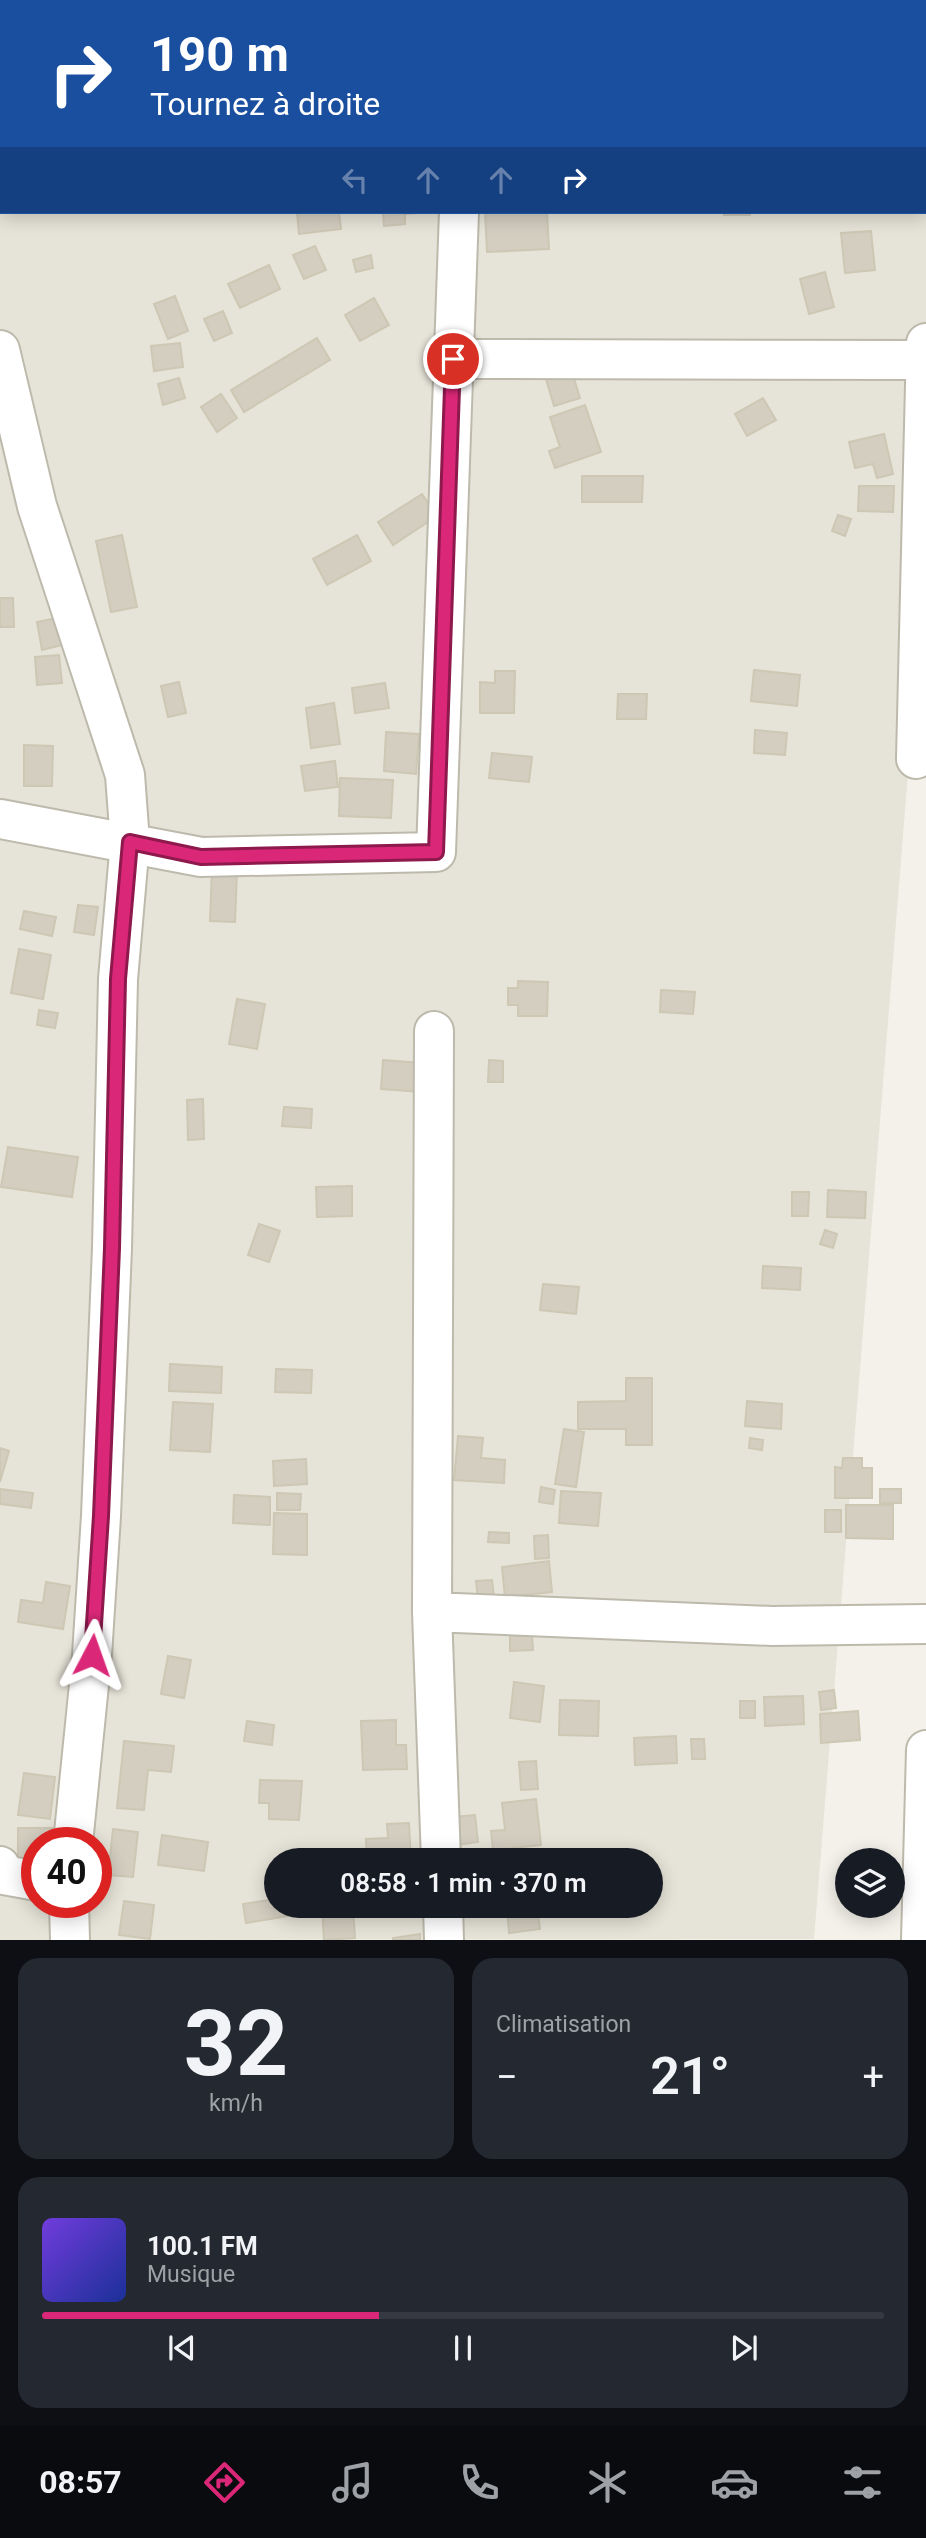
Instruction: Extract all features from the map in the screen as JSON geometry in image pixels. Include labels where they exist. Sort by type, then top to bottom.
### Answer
[{"type":"street","points":[[0,820],[201,857],[436,852],[458,214]]},
{"type":"street","points":[[916,759],[926,343]]},
{"type":"street","points":[[0,350],[37,506],[125,775],[130,842],[118,979],[112,1248],[101,1516],[92,1655],[75,1827]]},
{"type":"street","points":[[453,359],[926,360]]},
{"type":"street","points":[[434,1031],[432,1612],[441,1848]]},
{"type":"street","points":[[432,1612],[772,1626],[926,1624]]},
{"type":"street","points":[[921,1940],[926,1750]]},
{"type":"street","points":[[0,1866],[4,1875],[21,1878]]},
{"type":"street","points":[[69,1918],[70,1940]]},
{"type":"street","points":[[443,1918],[444,1940]]},
{"type":"shaded area","points":[[0,214],[926,214],[926,550],[814,1939],[0,1940]]},
{"type":"building","points":[[297,214],[339,214],[341,229],[299,234]]},
{"type":"building","points":[[383,214],[405,214],[405,224],[384,226]]},
{"type":"building","points":[[485,214],[547,214],[549,249],[487,252]]},
{"type":"building","points":[[871,231],[875,270],[845,273],[841,233]]},
{"type":"building","points":[[315,246],[326,270],[304,279],[293,255]]},
{"type":"building","points":[[371,255],[373,268],[356,272],[353,260]]},
{"type":"building","points":[[269,265],[280,289],[240,308],[228,284]]},
{"type":"building","points":[[825,272],[834,307],[809,314],[800,279]]},
{"type":"building","points":[[175,296],[188,331],[168,339],[154,304]]},
{"type":"building","points":[[374,298],[389,325],[360,341],[345,315]]},
{"type":"building","points":[[223,311],[232,333],[214,341],[204,319]]},
{"type":"building","points":[[317,338],[330,360],[244,412],[231,390]]},
{"type":"building","points":[[180,343],[183,367],[154,371],[151,346]]},
{"type":"building","points":[[572,372],[580,398],[554,406],[546,379]]},
{"type":"building","points":[[179,378],[185,398],[163,405],[158,384]]},
{"type":"building","points":[[221,394],[237,418],[217,432],[201,407]]},
{"type":"building","points":[[763,398],[776,420],[747,436],[735,414]]},
{"type":"building","points":[[585,405],[601,452],[555,468],[549,451],[560,447],[550,417]]},
{"type":"building","points":[[884,434],[893,474],[877,478],[873,464],[855,468],[849,442]]},
{"type":"building","points":[[582,476],[643,476],[642,502],[582,502]]},
{"type":"building","points":[[859,486],[894,486],[893,512],[858,511]]},
{"type":"building","points":[[422,494],[437,516],[393,545],[378,522]]},
{"type":"building","points":[[838,515],[851,519],[845,536],[832,531]]},
{"type":"building","points":[[122,535],[137,607],[111,612],[96,541]]},
{"type":"building","points":[[357,535],[371,561],[327,585],[313,559]]},
{"type":"building","points":[[0,598],[13,598],[14,627],[0,627]]},
{"type":"building","points":[[57,618],[62,645],[42,650],[37,622]]},
{"type":"building","points":[[59,655],[62,683],[37,685],[35,657]]},
{"type":"building","points":[[754,670],[800,675],[797,706],[751,701]]},
{"type":"building","points":[[495,671],[515,671],[514,713],[480,713],[480,682],[495,683]]},
{"type":"building","points":[[179,682],[186,713],[168,717],[161,686]]},
{"type":"building","points":[[385,683],[389,708],[355,713],[352,688]]},
{"type":"building","points":[[618,694],[647,694],[646,719],[617,719]]},
{"type":"building","points":[[334,703],[340,744],[311,748],[306,708]]},
{"type":"building","points":[[755,730],[787,733],[785,755],[754,753]]},
{"type":"building","points":[[386,732],[419,734],[416,774],[384,771]]},
{"type":"building","points":[[24,745],[53,746],[52,786],[24,786]]},
{"type":"building","points":[[492,753],[532,757],[529,782],[489,778]]},
{"type":"building","points":[[335,761],[338,787],[305,791],[301,766]]},
{"type":"building","points":[[340,778],[393,780],[391,818],[339,816]]},
{"type":"building","points":[[212,869],[237,871],[235,922],[210,921]]},
{"type":"building","points":[[78,905],[98,907],[94,935],[74,932]]},
{"type":"building","points":[[24,911],[56,917],[52,936],[20,929]]},
{"type":"building","points":[[19,949],[51,955],[43,999],[11,993]]},
{"type":"building","points":[[518,981],[548,982],[547,1016],[518,1016],[518,1005],[508,1005],[508,988],[518,988]]},
{"type":"building","points":[[661,990],[695,992],[693,1014],[660,1012]]},
{"type":"building","points":[[237,999],[265,1004],[257,1049],[229,1044]]},
{"type":"building","points":[[39,1010],[58,1013],[55,1028],[37,1025]]},
{"type":"building","points":[[383,1060],[422,1063],[421,1092],[381,1089]]},
{"type":"building","points":[[489,1060],[503,1061],[503,1082],[488,1082]]},
{"type":"building","points":[[203,1099],[204,1139],[188,1140],[187,1100]]},
{"type":"building","points":[[284,1107],[312,1109],[311,1128],[282,1126]]},
{"type":"building","points":[[8,1147],[78,1157],[72,1197],[1,1187]]},
{"type":"building","points":[[352,1186],[352,1216],[317,1217],[316,1187]]},
{"type":"building","points":[[828,1190],[866,1192],[865,1218],[827,1217]]},
{"type":"building","points":[[792,1192],[809,1192],[808,1216],[792,1216]]},
{"type":"building","points":[[259,1224],[280,1231],[269,1262],[248,1255]]},
{"type":"building","points":[[825,1230],[837,1234],[833,1248],[820,1244]]},
{"type":"building","points":[[763,1266],[801,1268],[800,1290],[762,1288]]},
{"type":"building","points":[[543,1284],[579,1287],[576,1314],[540,1310]]},
{"type":"building","points":[[170,1364],[222,1367],[221,1393],[169,1391]]},
{"type":"building","points":[[276,1369],[312,1370],[311,1393],[275,1392]]},
{"type":"building","points":[[626,1378],[652,1378],[652,1445],[626,1445],[626,1429],[578,1429],[578,1402],[626,1401]]},
{"type":"building","points":[[747,1401],[782,1404],[781,1429],[745,1426]]},
{"type":"building","points":[[173,1402],[213,1404],[210,1452],[170,1450]]},
{"type":"building","points":[[564,1429],[584,1432],[576,1487],[555,1484]]},
{"type":"building","points":[[458,1436],[483,1438],[481,1458],[505,1460],[504,1483],[454,1480]]},
{"type":"building","points":[[750,1438],[763,1440],[762,1450],[749,1448]]},
{"type":"building","points":[[0,1448],[9,1451],[0,1482]]},
{"type":"building","points":[[843,1458],[862,1458],[862,1468],[872,1468],[872,1498],[835,1498],[835,1467],[842,1468]]},
{"type":"building","points":[[306,1459],[307,1484],[274,1486],[273,1461]]},
{"type":"building","points":[[541,1487],[555,1490],[553,1504],[539,1502]]},
{"type":"building","points":[[0,1489],[33,1493],[31,1508],[0,1504]]},
{"type":"building","points":[[880,1489],[901,1489],[901,1503],[880,1503]]},
{"type":"building","points":[[561,1491],[601,1493],[598,1526],[559,1523]]},
{"type":"building","points":[[277,1493],[301,1494],[300,1510],[277,1510]]},
{"type":"building","points":[[234,1495],[270,1497],[270,1525],[233,1523]]},
{"type":"building","points":[[846,1505],[893,1505],[893,1539],[846,1538]]},
{"type":"building","points":[[825,1510],[841,1510],[841,1532],[825,1532]]},
{"type":"building","points":[[274,1513],[307,1514],[307,1555],[273,1554]]},
{"type":"building","points":[[489,1532],[509,1533],[509,1543],[488,1542]]},
{"type":"building","points":[[548,1535],[549,1558],[535,1559],[534,1536]]},
{"type":"building","points":[[549,1561],[552,1592],[505,1597],[502,1567]]},
{"type":"building","points":[[492,1580],[494,1597],[478,1599],[476,1581]]},
{"type":"building","points":[[46,1582],[70,1586],[63,1629],[18,1622],[21,1600],[43,1603]]},
{"type":"building","points":[[532,1634],[533,1650],[510,1651],[510,1635]]},
{"type":"building","points":[[168,1656],[191,1660],[184,1698],[161,1694]]},
{"type":"building","points":[[514,1682],[544,1686],[540,1722],[510,1718]]},
{"type":"building","points":[[834,1690],[836,1708],[821,1710],[819,1692]]},
{"type":"building","points":[[803,1696],[804,1724],[765,1726],[764,1697]]},
{"type":"building","points":[[560,1700],[599,1701],[598,1736],[559,1735]]},
{"type":"building","points":[[740,1701],[755,1701],[755,1718],[740,1718]]},
{"type":"building","points":[[858,1711],[860,1740],[821,1743],[820,1714]]},
{"type":"building","points":[[396,1720],[396,1745],[406,1745],[407,1769],[363,1770],[361,1721]]},
{"type":"building","points":[[247,1721],[274,1725],[272,1745],[244,1741]]},
{"type":"building","points":[[676,1736],[677,1763],[635,1765],[634,1738]]},
{"type":"building","points":[[691,1739],[704,1739],[705,1759],[692,1759]]},
{"type":"building","points":[[124,1741],[174,1746],[171,1772],[148,1770],[144,1810],[117,1808]]},
{"type":"building","points":[[536,1761],[538,1789],[521,1790],[519,1762]]},
{"type":"building","points":[[24,1773],[55,1777],[50,1819],[18,1815]]},
{"type":"building","points":[[260,1780],[302,1781],[299,1820],[269,1819],[269,1803],[259,1803]]},
{"type":"building","points":[[536,1799],[541,1845],[493,1848],[491,1831],[505,1830],[502,1803]]},
{"type":"building","points":[[475,1815],[478,1842],[456,1845],[453,1817]]},
{"type":"building","points":[[409,1823],[410,1848],[366,1848],[366,1839],[388,1838],[387,1824]]},
{"type":"building","points":[[18,1828],[21,1828],[21,1871],[18,1871]]},
{"type":"building","points":[[113,1829],[138,1832],[133,1877],[112,1875]]},
{"type":"building","points":[[162,1835],[208,1842],[204,1871],[158,1865]]},
{"type":"building","points":[[124,1901],[154,1905],[150,1939],[119,1935]]},
{"type":"building","points":[[264,1901],[264,1918],[276,1918],[246,1923],[243,1904]]},
{"type":"building","points":[[323,1918],[354,1918],[355,1938],[324,1940]]},
{"type":"building","points":[[508,1918],[539,1918],[540,1929],[509,1933]]},
{"type":"building","points":[[420,1934],[420,1940],[393,1940],[393,1938]]},
{"type":"route","points":[[92,1655],[101,1516],[112,1248],[118,979],[130,842],[201,857],[436,852],[453,359]]}]
